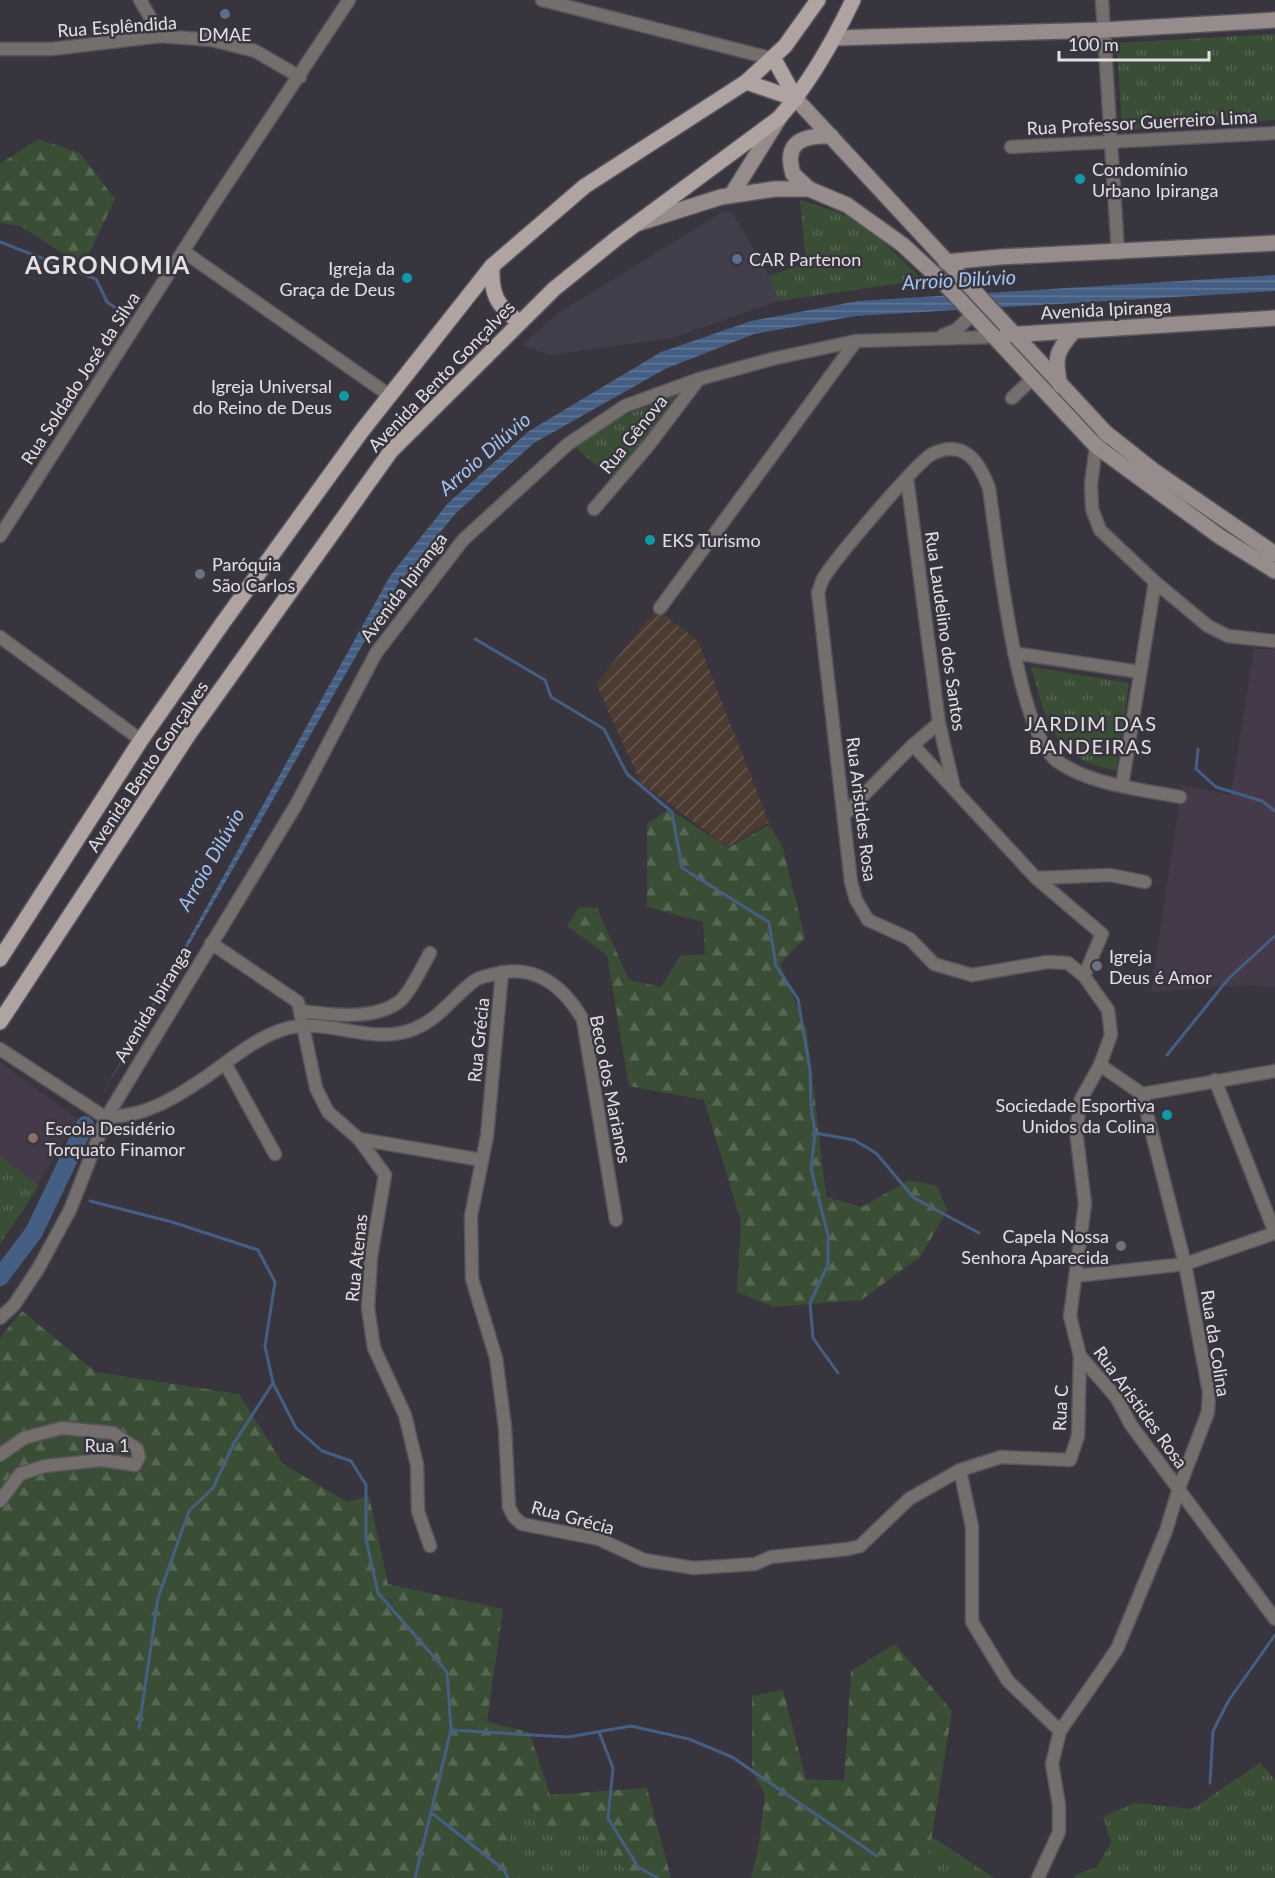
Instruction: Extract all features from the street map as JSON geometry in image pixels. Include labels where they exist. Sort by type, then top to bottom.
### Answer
[{"type":"main road","name":"Avenida Bento Gonçalves","points":[[0,959],[141,740],[222,624],[389,395],[492,266],[585,186],[746,81],[774,59],[819,0]]},
{"type":"main road","name":"Avenida Bento Gonçalves","points":[[0,1022],[189,734],[391,451],[554,289],[636,224],[779,118],[796,99],[834,38],[853,0]]},
{"type":"main road","points":[[834,38],[1103,30],[1275,20]]},
{"type":"main road","points":[[774,59],[796,99],[968,287],[1106,433],[1154,471],[1275,554]]},
{"type":"main road","points":[[746,81],[796,99]]},
{"type":"main road","points":[[732,194],[779,118]]},
{"type":"main road","points":[[831,136],[809,136],[796,144],[792,152],[793,174],[809,189],[847,205],[880,226],[944,283],[1096,446],[1219,536],[1275,571]]},
{"type":"main road","points":[[636,224],[732,194],[774,189],[809,189]]},
{"type":"main road","points":[[946,262],[1000,256],[1118,253],[1275,243]]},
{"type":"main road","points":[[492,266],[491,287],[496,300],[519,322]]},
{"type":"main road","name":"Avenida Ipiranga","points":[[994,337],[1275,318]]},
{"type":"main road","points":[[1060,385],[1055,364],[1060,347],[1074,331]]},
{"type":"street","points":[[140,0],[161,36]]},
{"type":"street","name":"Rua Soldado José da Silva","points":[[0,536],[183,251],[349,0]]},
{"type":"street","points":[[542,0],[774,59]]},
{"type":"street","points":[[1102,0],[1118,253]]},
{"type":"street","name":"Rua Esplêndida","points":[[0,49],[52,49],[161,36],[212,40],[255,51],[300,77]]},
{"type":"street","name":"Rua Professor Guerreiro Lima","points":[[1011,147],[1275,133]]},
{"type":"street","points":[[183,251],[389,395]]},
{"type":"street","name":"Avenida Ipiranga","points":[[939,337],[956,330],[970,313]]},
{"type":"street","name":"Avenida Ipiranga","points":[[106,1118],[296,805],[376,653],[463,540],[568,444],[625,406],[699,379],[772,359],[856,341],[994,337]]},
{"type":"street","points":[[660,608],[856,341]]},
{"type":"street","name":"Rua Gênova","points":[[594,509],[648,446],[699,379]]},
{"type":"street","points":[[1012,398],[1032,379]]},
{"type":"street","points":[[1106,433],[1096,446],[1092,509],[1100,530],[1155,582],[1208,626],[1228,636],[1275,641]]},
{"type":"street","name":"Rua Aristides Rosa","points":[[1014,653],[989,488],[982,468],[961,451],[949,449],[931,454],[907,477],[829,571],[818,592],[851,882],[860,908],[868,920],[910,939],[934,964],[972,975],[1047,962],[1068,963],[1084,976],[1108,1010],[1111,1035],[1100,1065],[1081,1099],[1076,1131],[1084,1204],[1070,1316],[1080,1356],[1116,1396],[1131,1425],[1275,1619]]},
{"type":"street","name":"Rua Laudelino dos Santos","points":[[907,477],[939,723],[954,788]]},
{"type":"street","points":[[1122,786],[1155,582]]},
{"type":"street","points":[[0,637],[141,740]]},
{"type":"street","points":[[1140,672],[1014,653],[1036,727],[1050,754],[1058,761],[1078,771],[1122,786],[1180,797]]},
{"type":"street","points":[[844,815],[939,723]]},
{"type":"street","name":"Rua Laudelino dos Santos","points":[[914,745],[1036,878],[1102,934],[1084,976]]},
{"type":"street","points":[[1036,878],[1110,875],[1145,882]]},
{"type":"street","points":[[211,943],[293,996],[301,1011],[357,1016],[401,1000],[430,953]]},
{"type":"street","name":"Beco dos Marianos","points":[[106,1118],[146,1111],[190,1087],[268,1035],[305,1024],[384,1036],[413,1030],[439,1014],[476,979],[502,972],[530,972],[548,978],[572,1000],[583,1020],[616,1220]]},
{"type":"street","name":"Rua Grécia","points":[[502,972],[499,1022],[482,1160],[471,1216],[472,1279],[496,1358],[505,1427],[509,1507],[514,1517],[522,1524],[599,1539],[644,1560],[694,1568],[755,1564],[771,1557],[860,1546],[909,1499],[960,1470],[1001,1456],[1070,1460]]},
{"type":"street","name":"Rua Atenas","points":[[301,1011],[316,1088],[328,1112],[359,1139],[385,1174],[371,1257],[368,1308],[374,1348],[405,1415],[417,1466],[418,1512],[430,1546]]},
{"type":"street","points":[[0,1049],[106,1118],[70,1210],[38,1269],[14,1305],[0,1318]]},
{"type":"street","points":[[225,1063],[275,1154]]},
{"type":"street","points":[[1100,1065],[1142,1094],[1275,1071]]},
{"type":"street","points":[[1075,1276],[1185,1264],[1275,1233],[1215,1080]]},
{"type":"street","name":"Rua da Colina","points":[[1038,1878],[1059,1832],[1059,1805],[1052,1764],[1060,1731],[1117,1649],[1166,1531],[1179,1488],[1208,1412],[1209,1392],[1185,1264],[1142,1094]]},
{"type":"street","points":[[359,1139],[482,1160]]},
{"type":"street","name":"Rua C","points":[[1070,1460],[1078,1436],[1080,1356]]},
{"type":"street","name":"Rua 1","points":[[0,1455],[24,1438],[62,1428],[113,1433],[137,1449],[139,1457],[137,1464],[132,1466],[102,1460],[45,1466],[20,1474],[0,1501]]},
{"type":"street","points":[[960,1470],[972,1527],[971,1620],[1008,1681],[1060,1731]]},
{"type":"shaded area","points":[[724,211],[732,212],[769,276],[778,301],[673,338],[550,355],[522,345],[558,313]]},
{"type":"shaded area","points":[[656,609],[698,641],[769,822],[727,847],[641,783],[596,684]]},
{"type":"shaded area","points":[[1254,649],[1275,649],[1275,987],[1250,985],[1151,992],[1182,785],[1231,795]]},
{"type":"shaded area","name":"Escola Desidério Torquato Finamor","points":[[0,1062],[78,1119],[0,1244]]},
{"type":"green space","points":[[1275,34],[1275,120],[1122,130],[1117,43]]},
{"type":"green space","points":[[38,139],[80,153],[115,199],[83,266],[20,226],[0,223],[0,164]]},
{"type":"green space","points":[[800,200],[838,212],[871,230],[923,280],[778,301],[769,276],[806,263]]},
{"type":"green space","points":[[685,391],[612,479],[575,447],[625,415]]},
{"type":"green space","points":[[1031,667],[1129,683],[1116,771],[1077,757],[1055,735],[1042,705]]},
{"type":"green space","points":[[669,809],[728,848],[769,825],[782,845],[805,938],[780,964],[807,1030],[826,1197],[862,1207],[909,1180],[937,1186],[947,1210],[921,1256],[861,1300],[773,1307],[737,1292],[741,1221],[704,1100],[629,1086],[607,955],[567,926],[579,907],[597,908],[629,980],[661,987],[680,956],[705,954],[703,922],[647,907],[647,824]]},
{"type":"green space","points":[[0,1156],[39,1186],[0,1244]]},
{"type":"green space","points":[[22,1311],[96,1372],[239,1394],[283,1464],[347,1502],[369,1496],[388,1584],[503,1609],[487,1722],[529,1732],[550,1795],[647,1788],[671,1878],[632,1878],[613,1854],[598,1841],[580,1834],[549,1829],[531,1805],[514,1812],[509,1848],[525,1878],[0,1878],[0,1338]]},
{"type":"green space","points":[[895,1644],[952,1711],[925,1878],[751,1878],[758,1850],[765,1795],[752,1772],[752,1696],[783,1690],[806,1779],[844,1781],[851,1671]]},
{"type":"green space","points":[[1260,1763],[1275,1780],[1275,1878],[1074,1878],[1077,1874],[1097,1867],[1111,1843],[1103,1817],[1135,1803],[1192,1809]]},
{"type":"green space","points":[[531,1805],[549,1829],[580,1834],[598,1841],[613,1854],[632,1878],[525,1878],[509,1848],[514,1811]]},
{"type":"green space","points":[[931,1836],[994,1878],[925,1878]]},
{"type":"water","name":"Arroio Dilúvio","points":[[1275,275],[1275,291],[856,316],[754,334],[665,369],[534,443],[456,513],[396,587],[101,1097],[390,576],[448,503],[529,431],[661,352],[751,321],[858,301]]},
{"type":"waterway","points":[[0,242],[96,279],[107,302],[130,318]]},
{"type":"waterway","points":[[475,639],[545,680],[551,697],[604,729],[627,774],[672,812],[682,868],[769,922],[776,966],[798,999],[810,1070],[811,1106],[815,1133],[811,1169],[828,1235],[828,1265],[810,1303],[813,1338],[838,1373]]},
{"type":"waterway","points":[[1198,749],[1196,769],[1216,787],[1262,801],[1275,811]]},
{"type":"waterway","points":[[1167,1055],[1229,978],[1275,936]]},
{"type":"waterway","name":"Arroio Dilúvio","points":[[0,1277],[34,1232],[85,1125]]},
{"type":"waterway","points":[[815,1133],[854,1140],[876,1153],[914,1198],[979,1233]]},
{"type":"waterway","points":[[90,1201],[172,1222],[258,1250],[275,1282],[265,1346],[273,1383],[296,1428],[322,1451],[351,1461],[366,1485],[366,1539],[378,1593],[447,1672],[451,1730],[415,1878]]},
{"type":"waterway","points":[[139,1728],[158,1598],[189,1511],[213,1488],[234,1443],[273,1383]]},
{"type":"waterway","points":[[1210,1783],[1213,1731],[1229,1700],[1275,1635]]},
{"type":"waterway","points":[[451,1730],[568,1737],[631,1726],[689,1739],[732,1757],[877,1856]]},
{"type":"waterway","points":[[599,1732],[613,1768],[608,1818],[638,1867],[658,1878]]},
{"type":"waterway","points":[[433,1814],[504,1870],[508,1878]]},
{"type":"place","name":"DMAE","points":[[225,14]]},
{"type":"place","name":"Condomínio Urbano Ipiranga","points":[[1080,179]]},
{"type":"place","name":"CAR Partenon","points":[[737,259]]},
{"type":"place","name":"Igreja da Graça de Deus","points":[[407,278]]},
{"type":"place","name":"Igreja Universal do Reino de Deus","points":[[344,396]]},
{"type":"place","name":"EKS Turismo","points":[[650,540]]},
{"type":"place","name":"Paróquia São Carlos","points":[[200,574]]},
{"type":"place","name":"Igreja Deus é Amor","points":[[1097,966]]},
{"type":"place","name":"Sociedade Esportiva Unidos da Colina","points":[[1167,1115]]},
{"type":"place","name":"Escola Desidério Torquato Finamor","points":[[33,1138]]},
{"type":"place","name":"Capela Nossa Senhora Aparecida","points":[[1121,1246]]},
{"type":"district","name":"AGRONOMIA","points":[[108,264]]},
{"type":"district","name":"JARDIM DAS BANDEIRAS","points":[[1091,734]]}]
